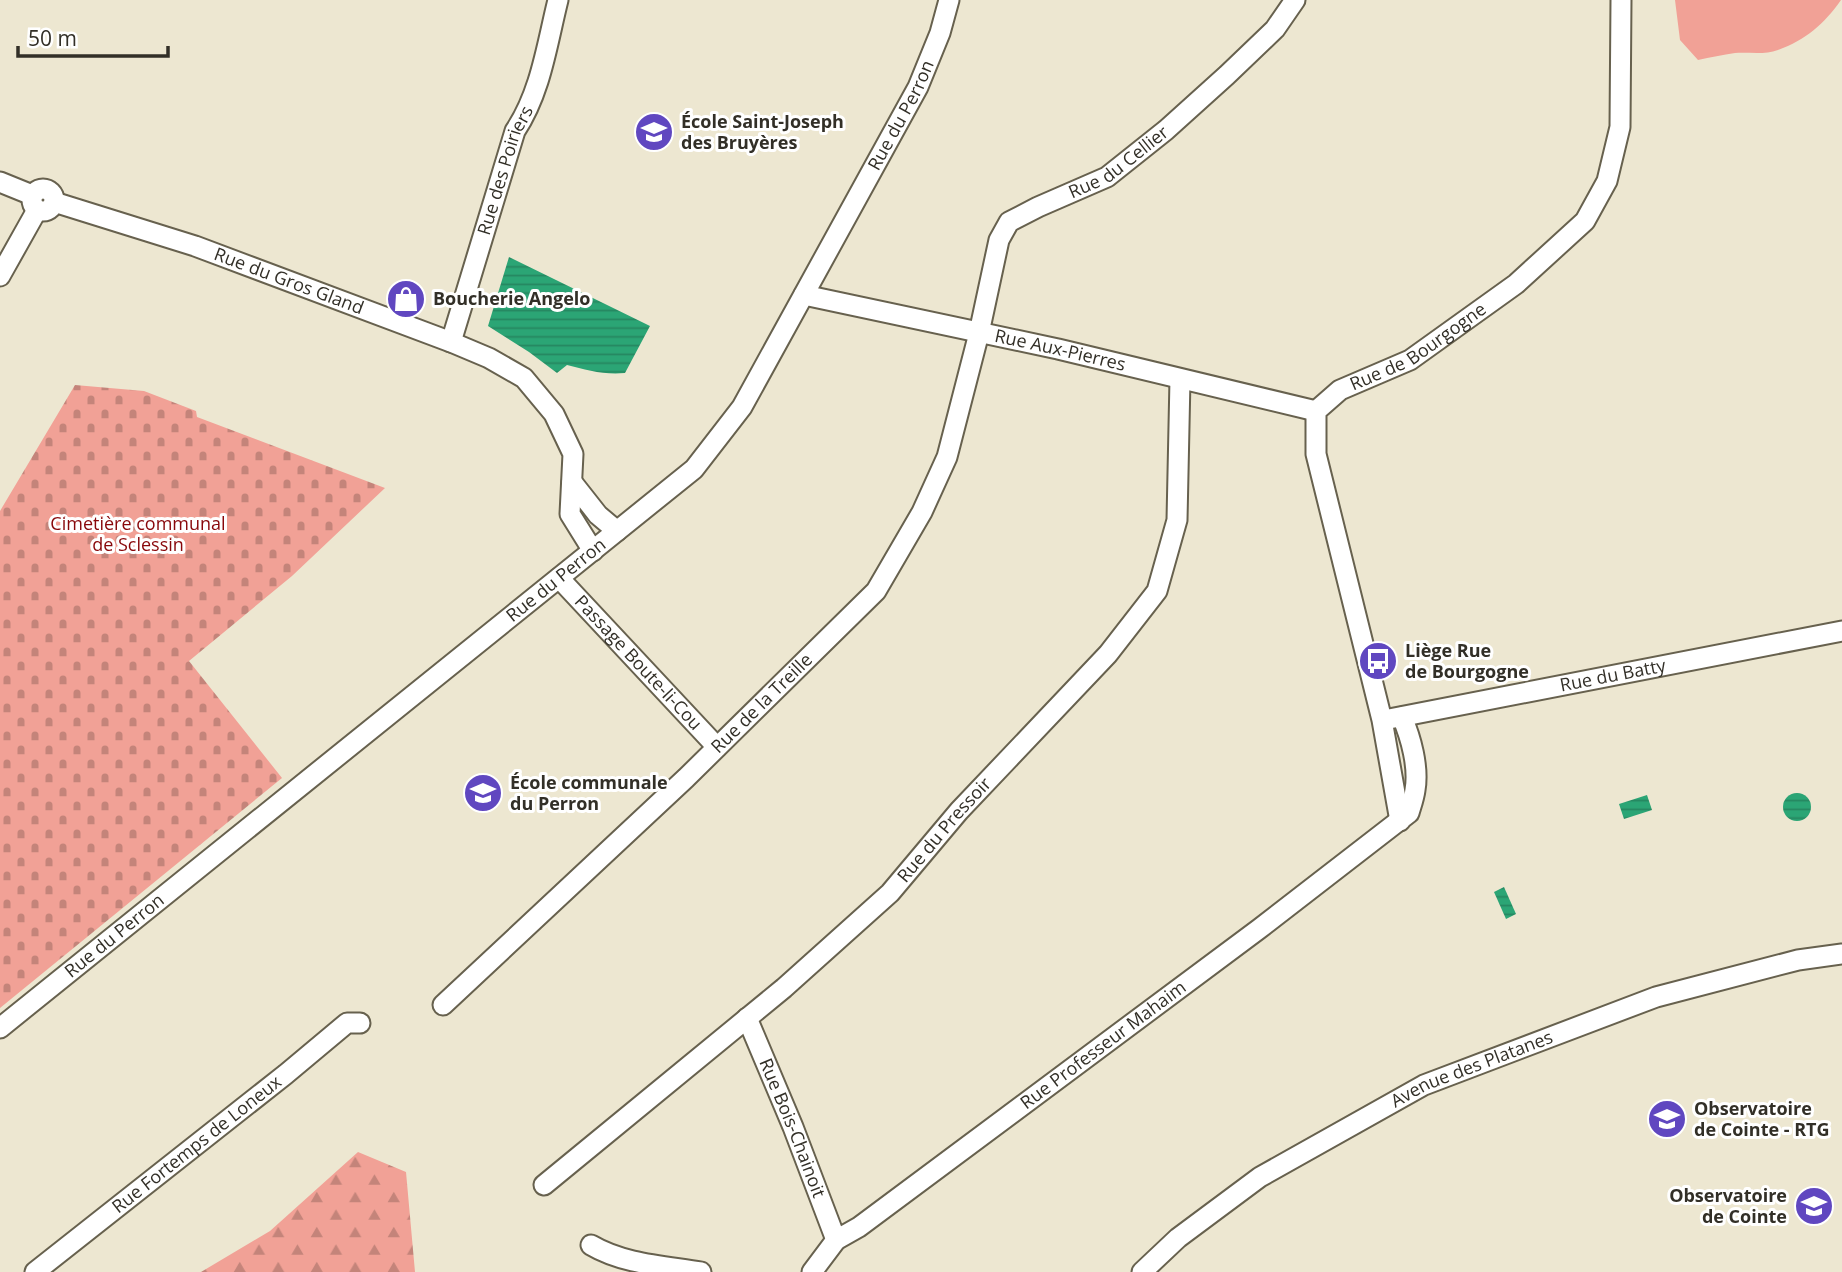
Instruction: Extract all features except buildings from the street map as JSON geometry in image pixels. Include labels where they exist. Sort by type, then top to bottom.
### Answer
[{"type":"street","name":"Rue des Poiriers","points":[[451,342],[515,131],[527,114],[538,83],[558,0]]},
{"type":"street","name":"Rue du Perron","points":[[0,1028],[694,469],[742,407],[918,87],[940,33],[949,0]]},
{"type":"street","name":"Rue du Cellier","points":[[979,333],[999,240],[1009,222],[1107,177],[1166,130],[1227,75],[1275,29],[1295,0]]},
{"type":"street","name":"Rue de Bourgogne","points":[[1316,411],[1340,390],[1410,360],[1516,284],[1585,222],[1607,181],[1620,127],[1621,0]]},
{"type":"street","name":"Rue du Gros Gland","points":[[0,182],[41,202],[195,246],[451,342],[489,358],[524,378],[554,414],[573,454],[570,514],[593,551]]},
{"type":"street","points":[[0,276],[41,202]]},
{"type":"street","name":"Rue Aux-Pierres","points":[[804,295],[1058,349],[1316,411]]},
{"type":"street","name":"Rue de la Treille","points":[[443,1005],[686,778],[876,591],[922,512],[947,457],[979,333]]},
{"type":"street","name":"Rue du Pressoir","points":[[544,1185],[784,988],[890,893],[959,811],[1108,654],[1157,592],[1177,520],[1180,379]]},
{"type":"street","points":[[1316,411],[1316,454],[1382,720],[1400,821]]},
{"type":"street","points":[[572,482],[598,515],[617,531]]},
{"type":"street","name":"Passage Boute-li-Cou","points":[[559,578],[717,747]]},
{"type":"street","name":"Rue du Batty","points":[[1382,720],[1842,631]]},
{"type":"street","name":"Rue Professeur Mahaim","points":[[812,1272],[836,1240],[859,1227],[1259,929],[1409,813],[1416,775],[1409,735],[1402,717]]},
{"type":"street","name":"Avenue des Platanes","points":[[1142,1272],[1178,1238],[1260,1177],[1424,1085],[1656,997],[1798,960],[1842,954]]},
{"type":"street","name":"Rue Bois-Chainoit","points":[[747,1018],[793,1127],[836,1240]]},
{"type":"street","name":"Rue Fortemps de Loneux","points":[[35,1272],[286,1074],[346,1023],[360,1023]]},
{"type":"street","points":[[591,1245],[603,1252],[627,1259],[701,1272]]},
{"type":"green space","points":[[1675,0],[1841,0],[1814,30],[1788,46],[1768,52],[1735,53],[1698,60],[1680,40]]},
{"type":"green space","name":"Cimetière communal de Sclessin","points":[[75,385],[144,391],[196,411],[197,417],[385,488],[292,576],[189,661],[282,778],[0,1008],[0,511]]},
{"type":"green space","points":[[358,1152],[406,1172],[415,1272],[201,1272],[270,1231]]},
{"type":"shaded area","points":[[509,257],[650,326],[625,373],[602,373],[567,365],[557,373],[488,326]]},
{"type":"shaded area","points":[[1797,793],[1807,797],[1811,807],[1807,817],[1797,821],[1787,817],[1783,807],[1787,797]]},
{"type":"shaded area","points":[[1647,795],[1652,810],[1624,819],[1619,804]]},
{"type":"shaded area","points":[[1504,887],[1516,914],[1506,919],[1494,892]]},
{"type":"place","name":"École Saint-Joseph des Bruyères","points":[[654,132]]},
{"type":"place","name":"Boucherie Angelo","points":[[406,299]]},
{"type":"place","name":"Liège Rue de Bourgogne","points":[[1378,661]]},
{"type":"place","name":"École communale du Perron","points":[[483,793]]},
{"type":"place","name":"Observatoire de Cointe - RTG","points":[[1667,1119]]},
{"type":"place","name":"Observatoire de Cointe","points":[[1814,1206]]}]
